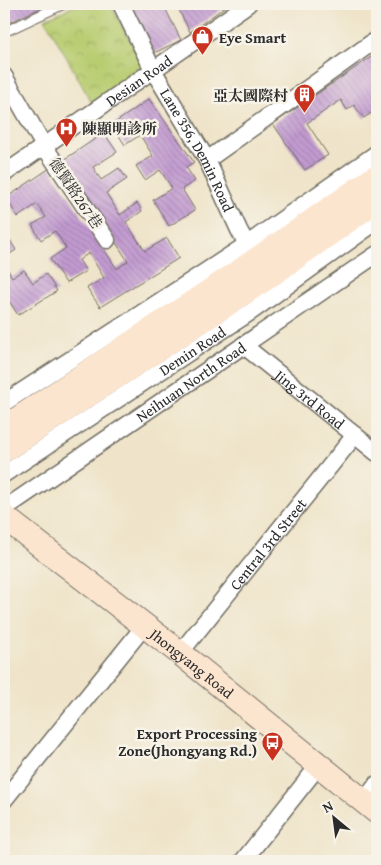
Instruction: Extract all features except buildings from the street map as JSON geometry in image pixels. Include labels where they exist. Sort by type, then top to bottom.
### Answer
[{"type":"street","name":"Lane 356, Demin Road","points":[[121,4],[153,70],[207,160],[262,268],[292,311]]},
{"type":"street","name":"Desian Road","points":[[4,174],[248,4]]},
{"type":"street","points":[[207,160],[377,38]]},
{"type":"street","name":"德賢路267巷","points":[[5,80],[44,146],[107,240]]},
{"type":"street","name":"Demin Road","points":[[4,450],[262,268],[377,153]]},
{"type":"street","name":"Demin Road","points":[[4,474],[377,176]]},
{"type":"street","name":"Demin Road","points":[[4,428],[262,268],[377,200]]},
{"type":"street","name":"Demin Road","points":[[4,403],[262,268],[377,221]]},
{"type":"street","name":"Neihuan North Road","points":[[4,509],[377,254]]},
{"type":"street","name":"Jing 3rd Road","points":[[243,345],[377,453]]},
{"type":"street","name":"Central 3rd Street","points":[[180,653],[355,435]]},
{"type":"street","name":"Jhongyang Road","points":[[4,517],[145,625],[319,765],[373,799]]},
{"type":"street","points":[[4,800],[145,625]]},
{"type":"street","points":[[243,861],[319,765]]},
{"type":"lane","points":[[4,32],[64,4]]},
{"type":"green space","points":[[79,4],[110,4],[147,72],[94,107],[45,19]]},
{"type":"place","name":"Eye Smart","points":[[203,56]]},
{"type":"place","name":"亞太國際村","points":[[304,114]]},
{"type":"place","name":"陳顯明診所","points":[[66,147]]},
{"type":"place","name":"Export Processing Zone(Jhongyang Rd.)","points":[[273,761]]}]
